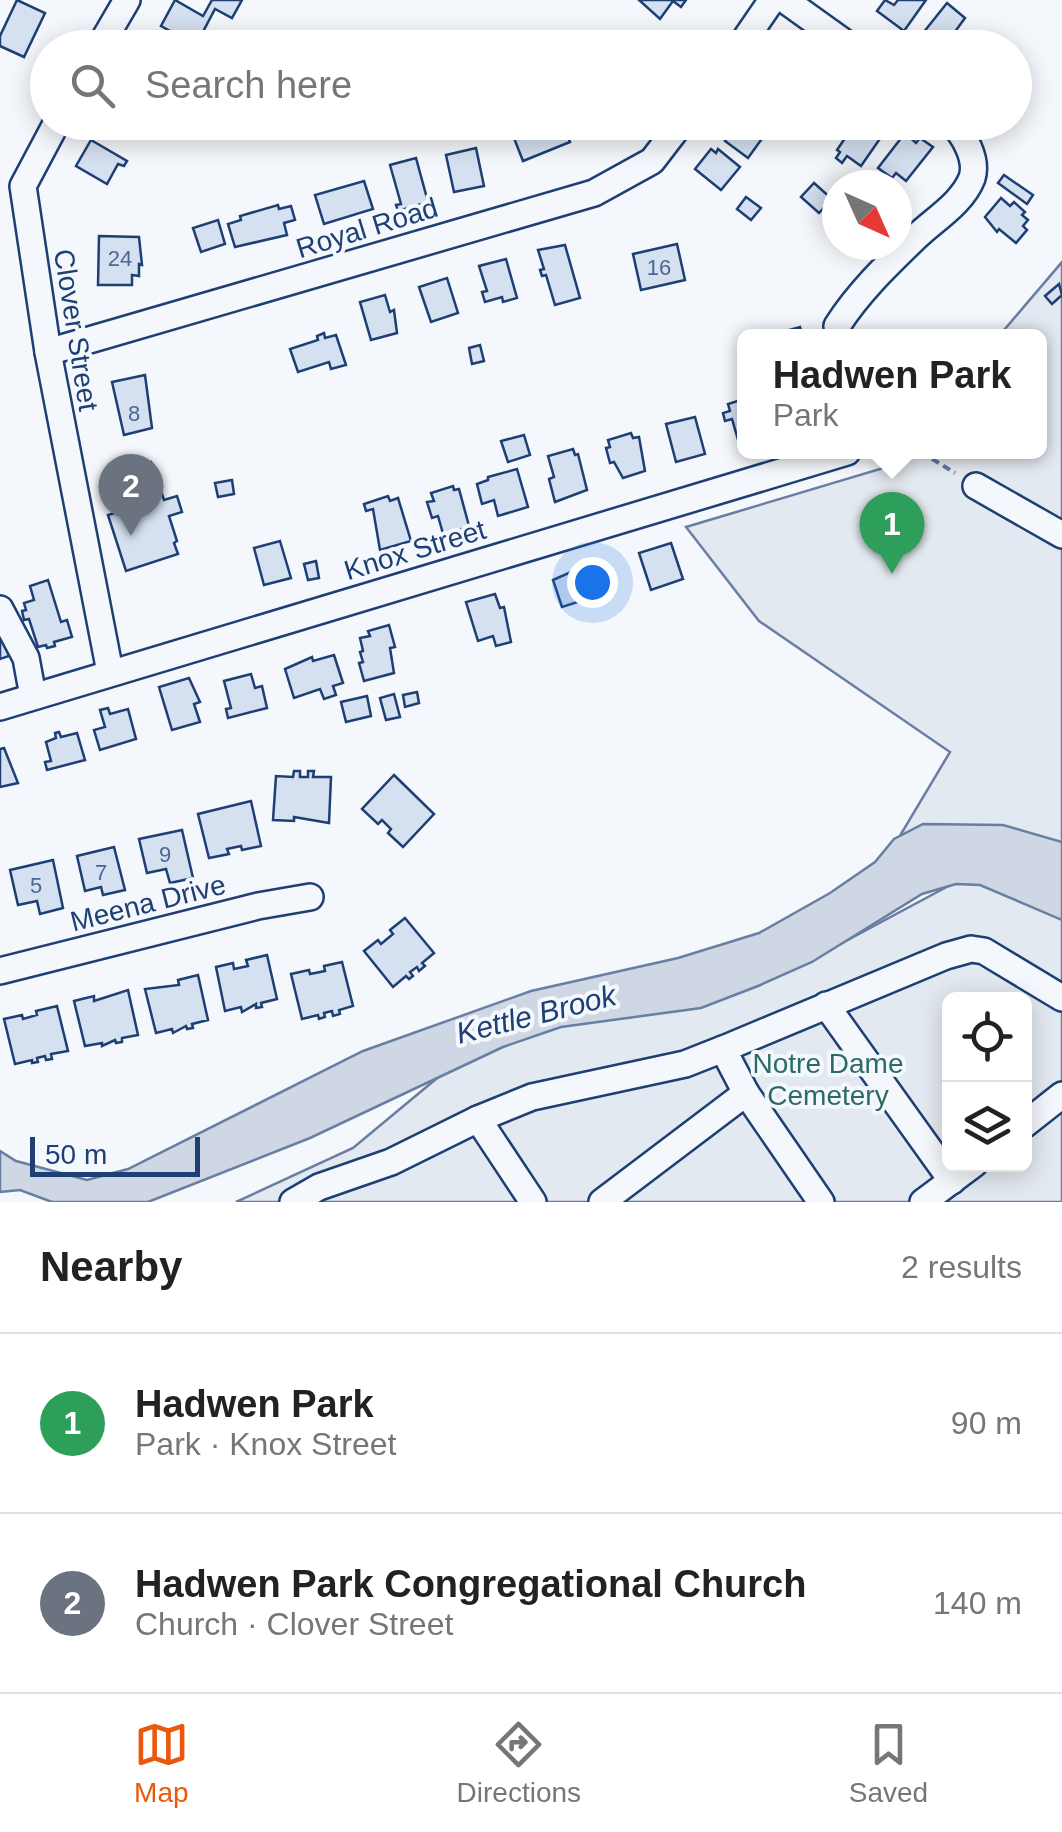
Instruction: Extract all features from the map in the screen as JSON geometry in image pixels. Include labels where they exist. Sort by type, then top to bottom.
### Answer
[{"type":"street","points":[[110,30],[127,0]]},
{"type":"street","points":[[751,30],[772,0]]},
{"type":"street","points":[[785,0],[827,30]]},
{"type":"street","name":"Clover Street","points":[[47,140],[23,186],[48,352],[110,672]]},
{"type":"street","name":"Royal Road","points":[[48,352],[594,192],[652,160],[668,140]]},
{"type":"street","points":[[838,329],[853,302],[914,238],[958,201],[974,175],[965,140]]},
{"type":"street","name":"Knox Street","points":[[0,706],[825,459]]},
{"type":"street","points":[[976,486],[1062,536]]},
{"type":"street","points":[[0,608],[26,658],[33,696]]},
{"type":"street","name":"Meena Drive","points":[[0,971],[258,906],[310,897]]},
{"type":"street","points":[[293,1202],[319,1187],[391,1162],[532,1096],[685,1064],[971,949],[984,950],[1062,998]]},
{"type":"street","points":[[826,1005],[952,1182]]},
{"type":"street","points":[[723,1049],[746,1093],[821,1202]]},
{"type":"street","points":[[602,1202],[746,1093]]},
{"type":"street","points":[[1032,1119],[1062,1095]]},
{"type":"street","points":[[478,1119],[533,1202]]},
{"type":"street","points":[[923,1202],[964,1172]]},
{"type":"path","points":[[932,459],[976,486]]},
{"type":"green space","name":"Notre Dame Cemetery","points":[[1062,262],[1062,1202],[236,1202],[353,1148],[471,1050],[840,944],[954,883],[901,834],[950,752],[759,621],[686,527],[897,464],[901,459],[1047,459],[1047,329],[1005,329]]},
{"type":"water","name":"Kettle Brook","points":[[923,824],[1003,825],[1062,842],[1062,920],[980,885],[956,884],[922,894],[812,962],[758,986],[701,1008],[561,1027],[503,1047],[310,1138],[148,1202],[52,1202],[20,1190],[0,1192],[0,1151],[16,1161],[87,1180],[128,1169],[363,1051],[531,991],[678,958],[759,933],[830,893],[875,862],[894,839]]},
{"type":"building","points":[[17,0],[45,13],[37,30],[30,30],[30,44],[24,57],[0,46],[0,36]]},
{"type":"building","points":[[175,0],[203,16],[212,0],[242,0],[232,18],[215,9],[204,30],[168,30],[161,26]]},
{"type":"building","points":[[639,0],[686,0],[681,7],[673,1],[660,19]]},
{"type":"building","points":[[885,0],[894,5],[898,0],[926,0],[905,30],[877,11]]},
{"type":"building","points":[[947,3],[965,18],[956,30],[925,30]]},
{"type":"building","points":[[91,140],[127,161],[124,166],[118,164],[107,184],[76,166]]},
{"type":"building","points":[[515,140],[569,140],[570,142],[523,161]]},
{"type":"building","points":[[726,140],[761,140],[748,158]]},
{"type":"building","points":[[844,140],[879,140],[861,166],[847,156],[842,163],[836,158],[840,152],[837,150]]},
{"type":"building","points":[[900,140],[923,140],[933,147],[912,173],[912,170],[878,168]]},
{"type":"building","points":[[476,148],[484,186],[454,192],[446,155]]},
{"type":"building","points":[[711,149],[716,153],[718,149],[740,167],[721,190],[695,169]]},
{"type":"building","points":[[416,158],[428,202],[398,211],[396,205],[401,204],[390,165]]},
{"type":"building","points":[[1004,175],[1033,195],[1027,204],[998,183]]},
{"type":"building","points":[[364,181],[373,209],[324,224],[315,195]]},
{"type":"building","points":[[814,183],[822,190],[822,210],[819,213],[801,197]]},
{"type":"building","points":[[746,197],[761,208],[751,220],[737,209]]},
{"type":"building","points":[[1001,198],[1010,206],[1014,202],[1028,220],[1023,226],[1027,230],[1016,243],[999,229],[997,232],[985,217]]},
{"type":"building","points":[[278,205],[279,209],[291,206],[295,220],[284,223],[287,235],[235,247],[228,224],[241,220],[240,216]]},
{"type":"building","points":[[218,220],[225,244],[201,252],[193,228]]},
{"type":"building","points":[[99,236],[139,237],[142,265],[139,264],[139,276],[132,275],[132,285],[98,285]]},
{"type":"building","points":[[677,244],[685,280],[641,290],[633,254]]},
{"type":"building","points":[[565,245],[580,298],[555,305],[546,275],[542,276],[540,270],[544,269],[538,250]]},
{"type":"building","points":[[506,259],[517,298],[485,302],[482,292],[487,291],[479,266]]},
{"type":"building","points":[[447,278],[458,313],[431,322],[419,287]]},
{"type":"building","points":[[1059,284],[1062,295],[1052,304],[1045,296]]},
{"type":"building","points":[[385,295],[390,312],[394,310],[397,333],[371,340],[360,302]]},
{"type":"building","points":[[324,333],[325,338],[336,335],[346,365],[331,369],[329,362],[298,372],[290,349],[318,340],[317,336]]},
{"type":"building","points":[[480,345],[484,361],[472,364],[469,348]]},
{"type":"building","points":[[145,375],[152,428],[124,435],[112,382]]},
{"type":"building","points":[[737,401],[737,436],[732,419],[725,421],[723,413],[730,411],[728,404]]},
{"type":"building","points":[[695,417],[705,454],[676,462],[666,424]]},
{"type":"building","points":[[631,433],[633,438],[639,437],[645,471],[623,478],[614,462],[610,463],[606,448],[610,447],[608,440]]},
{"type":"building","points":[[524,435],[530,455],[508,462],[501,441]]},
{"type":"building","points":[[573,449],[578,454],[587,490],[555,502],[548,456]]},
{"type":"building","points":[[151,462],[164,500],[177,496],[182,512],[169,516],[178,554],[126,571],[108,515],[131,508],[119,472]]},
{"type":"building","points":[[517,469],[528,507],[498,516],[494,500],[482,504],[477,484]]},
{"type":"building","points":[[232,480],[234,494],[218,497],[215,483]]},
{"type":"building","points":[[453,486],[454,490],[459,489],[469,526],[444,537],[438,516],[432,518],[427,502],[434,501],[431,493]]},
{"type":"building","points":[[388,496],[390,501],[398,498],[411,541],[380,550],[373,509],[366,511],[364,504]]},
{"type":"building","points":[[280,541],[291,578],[264,585],[254,548]]},
{"type":"building","points":[[671,543],[683,579],[651,590],[639,553]]},
{"type":"building","points":[[316,561],[319,578],[308,580],[304,564]]},
{"type":"building","points":[[582,567],[583,572],[589,571],[597,596],[562,607],[553,580]]},
{"type":"building","points":[[48,580],[61,622],[67,620],[72,637],[47,648],[38,647],[29,619],[24,620],[22,611],[26,610],[24,603],[34,600],[30,586]]},
{"type":"building","points":[[495,594],[500,608],[504,607],[511,642],[496,646],[493,636],[478,641],[466,602]]},
{"type":"building","points":[[389,625],[395,647],[390,648],[394,673],[364,681],[359,663],[363,662],[360,638],[370,636],[368,631]]},
{"type":"building","points":[[0,628],[9,656],[0,659]]},
{"type":"building","points":[[334,655],[343,683],[333,686],[336,695],[324,699],[320,689],[294,698],[285,669],[312,657],[313,661]]},
{"type":"building","points":[[251,674],[255,688],[262,686],[267,708],[228,718],[226,709],[231,708],[224,681]]},
{"type":"building","points":[[189,678],[200,702],[194,704],[200,722],[172,730],[159,687]]},
{"type":"building","points":[[417,692],[419,703],[405,707],[403,695]]},
{"type":"building","points":[[394,694],[400,717],[386,720],[380,698]]},
{"type":"building","points":[[367,696],[371,716],[346,722],[341,702]]},
{"type":"building","points":[[108,708],[110,714],[128,709],[136,739],[100,750],[94,730],[105,727],[100,710]]},
{"type":"building","points":[[59,732],[61,737],[77,733],[85,760],[47,770],[45,762],[51,761],[46,742]]},
{"type":"building","points":[[4,748],[18,783],[0,787],[0,749]]},
{"type":"building","points":[[294,771],[300,771],[300,777],[308,777],[308,771],[314,771],[313,777],[331,777],[329,823],[294,817],[294,821],[273,820],[276,776],[293,777]]},
{"type":"building","points":[[394,775],[434,814],[403,847],[388,833],[391,829],[382,820],[378,824],[362,809]]},
{"type":"building","points":[[251,801],[261,846],[227,849],[229,854],[209,858],[198,814]]},
{"type":"building","points":[[182,830],[193,878],[170,883],[166,869],[147,873],[139,839]]},
{"type":"building","points":[[114,847],[125,890],[103,895],[101,887],[85,891],[77,856]]},
{"type":"building","points":[[53,860],[63,908],[40,914],[37,901],[18,905],[10,870]]},
{"type":"building","points":[[405,918],[434,953],[419,971],[417,967],[410,972],[413,976],[406,976],[393,987],[364,951],[378,940],[381,944]]},
{"type":"building","points":[[267,955],[277,999],[242,1012],[241,1007],[225,1011],[216,967],[233,963],[234,969],[248,966],[246,960]]},
{"type":"building","points":[[342,962],[353,1006],[333,1016],[332,1011],[319,1019],[318,1015],[302,1019],[291,974],[325,971],[324,966]]},
{"type":"building","points":[[198,975],[208,1020],[173,1033],[172,1029],[156,1033],[145,989],[179,985],[178,980]]},
{"type":"building","points":[[128,990],[138,1035],[122,1038],[122,1042],[85,1046],[74,1001],[94,996],[94,1001]]},
{"type":"building","points":[[57,1006],[68,1051],[51,1054],[52,1059],[46,1060],[45,1056],[37,1058],[38,1062],[15,1064],[4,1019],[22,1015],[23,1019]]},
{"type":"place","name":"Hadwen Park Congregational Church","points":[[131,536]]},
{"type":"place","name":"Hadwen Park","points":[[892,574]]}]
